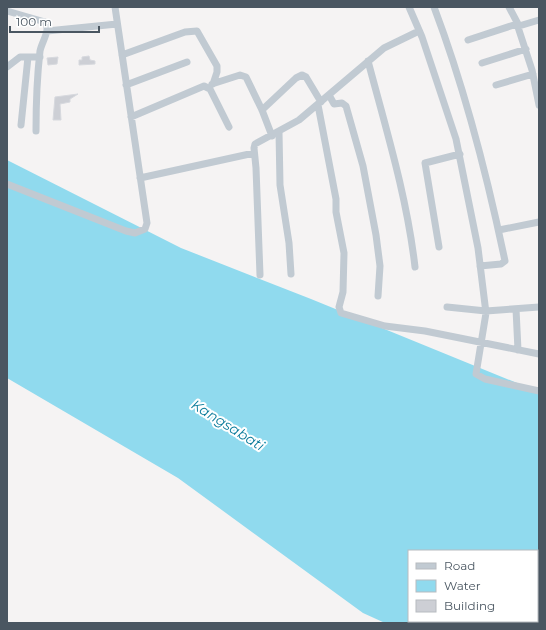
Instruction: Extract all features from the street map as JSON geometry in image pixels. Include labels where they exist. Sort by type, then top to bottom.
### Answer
[{"type":"street","points":[[7,184],[126,231],[135,233],[145,229],[147,223],[115,7]]},
{"type":"street","points":[[434,7],[473,130],[505,262],[480,266]]},
{"type":"street","points":[[509,7],[526,49],[539,105]]},
{"type":"street","points":[[411,8],[460,154],[480,266],[486,311],[482,344],[476,370],[478,377],[539,391]]},
{"type":"street","points":[[7,11],[19,11],[45,22],[47,31],[43,38],[40,57],[36,98],[36,131]]},
{"type":"street","points":[[468,40],[517,24],[522,26],[539,20]]},
{"type":"street","points":[[47,31],[117,24]]},
{"type":"street","points":[[122,55],[185,32],[197,31],[217,66],[218,72],[213,84]]},
{"type":"street","points":[[260,275],[260,245],[254,153],[255,144],[300,120],[384,48],[419,32]]},
{"type":"street","points":[[482,63],[526,49]]},
{"type":"street","points":[[7,67],[14,60],[28,57],[40,57]]},
{"type":"street","points":[[21,125],[28,57]]},
{"type":"street","points":[[368,61],[404,201],[414,267]]},
{"type":"street","points":[[126,86],[187,62]]},
{"type":"street","points":[[496,85],[533,74]]},
{"type":"street","points":[[131,117],[204,86],[235,76],[244,75],[262,110],[272,136]]},
{"type":"street","points":[[262,110],[296,78],[302,75],[308,80],[319,104],[344,254],[343,292],[339,307],[342,313],[385,326],[425,332],[539,354]]},
{"type":"street","points":[[204,86],[210,89],[229,126]]},
{"type":"street","points":[[329,95],[334,104],[342,103],[346,106],[362,159],[379,253],[378,296]]},
{"type":"street","points":[[279,132],[280,185],[290,243],[291,274]]},
{"type":"street","points":[[140,178],[254,153]]},
{"type":"street","points":[[439,247],[425,163],[460,154]]},
{"type":"street","points":[[498,230],[539,222]]},
{"type":"street","points":[[447,307],[486,311],[539,307]]},
{"type":"street","points":[[516,309],[518,350]]},
{"type":"water","name":"Kangsabati","points":[[7,160],[181,248],[539,392],[539,623],[385,623],[363,613],[178,478],[7,378]]},
{"type":"building","points":[[89,56],[90,60],[95,61],[95,64],[79,65],[79,60],[82,60],[82,57]]},
{"type":"building","points":[[58,57],[57,64],[48,65],[47,58]]},
{"type":"building","points":[[78,94],[70,99],[70,102],[60,104],[61,120],[53,120],[55,97]]}]
